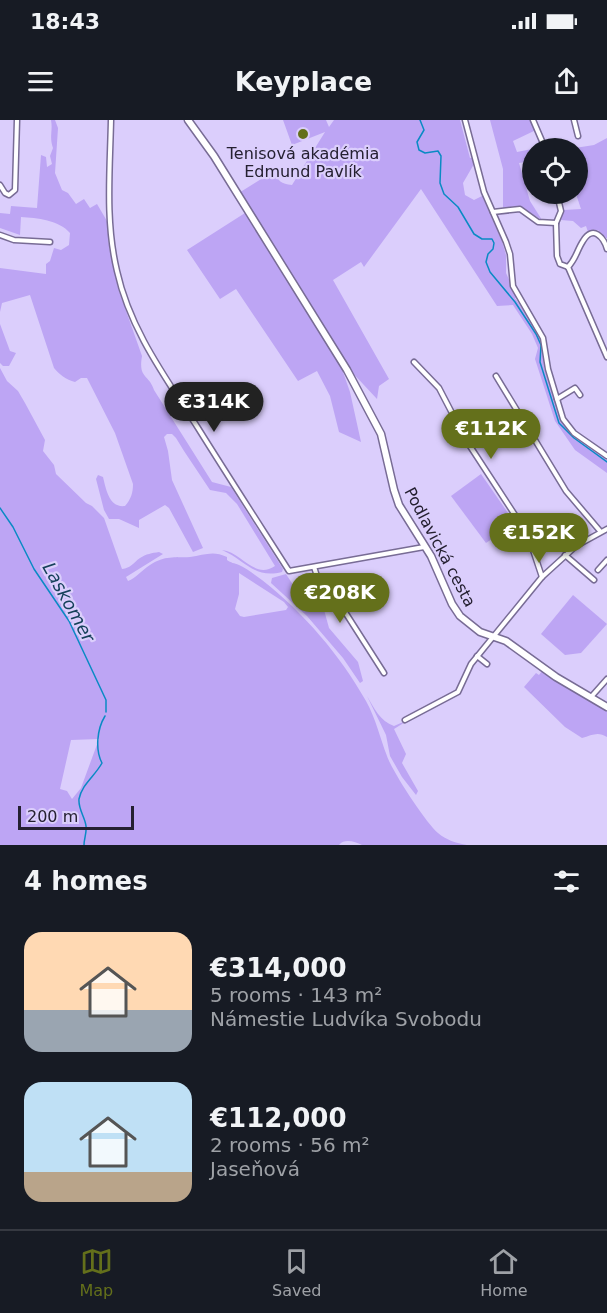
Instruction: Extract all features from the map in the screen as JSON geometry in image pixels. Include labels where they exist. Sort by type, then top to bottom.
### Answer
[{"type":"main road","name":"Podlavická cesta","points":[[188,120],[210,150],[333,347],[379,429],[397,498],[460,616],[480,632],[506,641],[558,678],[607,707]]},
{"type":"street","points":[[0,185],[9,195],[15,190],[17,120]]},
{"type":"street","points":[[111,120],[109,192],[112,243],[123,292],[138,332],[289,571],[424,547]]},
{"type":"street","points":[[465,120],[484,192],[510,254],[511,277],[515,292],[543,338],[548,369],[568,426],[607,456]]},
{"type":"street","points":[[533,120],[541,138]]},
{"type":"street","points":[[574,120],[578,136]]},
{"type":"street","points":[[559,204],[561,211],[556,223],[558,261],[568,267],[607,357]]},
{"type":"street","points":[[493,212],[520,209],[538,222],[556,223]]},
{"type":"street","points":[[0,235],[14,240],[50,242]]},
{"type":"street","points":[[568,267],[576,257],[583,241],[590,235],[602,236],[607,249]]},
{"type":"street","points":[[414,362],[440,388],[472,450],[528,535],[542,577]]},
{"type":"street","points":[[496,376],[566,490],[600,531]]},
{"type":"street","points":[[557,399],[575,387],[580,394]]},
{"type":"street","points":[[405,720],[458,692],[469,666],[542,577],[565,555],[600,531],[607,529]]},
{"type":"street","points":[[565,555],[594,580]]},
{"type":"street","points":[[598,570],[607,560]]},
{"type":"street","points":[[314,567],[317,576],[345,612],[384,673]]},
{"type":"street","points":[[477,656],[487,664]]},
{"type":"street","points":[[591,697],[607,679]]},
{"type":"shaded area","points":[[51,120],[55,120],[58,128],[55,173],[62,190],[68,193],[76,204],[84,199],[90,208],[97,204],[107,221],[109,246],[118,288],[142,356],[143,373],[212,482],[231,487],[283,569],[282,572],[257,571],[222,550],[236,555],[254,568],[261,570],[275,566],[237,504],[226,493],[210,490],[172,434],[164,437],[172,480],[203,548],[193,552],[169,508],[165,505],[139,520],[139,528],[119,519],[109,519],[104,510],[96,479],[98,475],[103,477],[112,501],[120,506],[125,506],[129,501],[133,484],[115,433],[87,378],[81,378],[75,382],[54,368],[30,295],[2,303],[0,312],[0,268],[46,274],[46,264],[50,261],[54,248],[61,250],[69,245],[70,233],[60,225],[47,220],[21,217],[20,235],[0,228],[0,213],[10,214],[11,206],[37,208],[41,155],[46,157],[47,167],[52,164],[50,156],[53,148]]},
{"type":"shaded area","points":[[283,120],[326,120],[329,127],[334,120],[460,120],[470,158],[473,158],[474,164],[463,183],[465,195],[474,200],[484,195],[483,198],[502,241],[506,255],[506,273],[517,297],[515,298],[540,335],[544,368],[561,419],[569,430],[607,460],[607,473],[575,450],[555,421],[535,359],[538,348],[532,334],[513,305],[497,306],[421,189],[364,267],[361,262],[333,280],[389,379],[379,386],[377,399],[349,369],[343,372],[361,442],[339,432],[330,396],[317,371],[298,381],[236,289],[220,299],[187,250],[245,213],[234,196],[274,171],[280,181],[292,185],[325,132],[292,145]]},
{"type":"shaded area","points":[[490,120],[531,120],[536,130],[513,141],[517,152],[522,151],[522,163],[519,163],[522,173],[522,204],[532,204],[542,220],[518,206],[503,208],[503,169]]},
{"type":"shaded area","points":[[607,138],[607,238],[598,230],[588,232],[586,226],[581,228],[573,221],[561,220],[564,210],[581,209],[579,204],[588,204],[588,146]]},
{"type":"shaded area","points":[[0,324],[10,351],[16,353],[9,366],[3,366],[0,363]]},
{"type":"shaded area","points":[[0,368],[7,381],[18,391],[45,440],[43,451],[54,465],[56,474],[104,518],[122,569],[147,555],[159,552],[163,554],[126,577],[128,581],[160,560],[213,553],[227,557],[228,561],[245,568],[262,580],[307,621],[345,667],[369,708],[390,763],[426,819],[444,838],[467,845],[362,845],[347,841],[339,845],[0,845]],"holes":[[[239,573],[284,602],[288,607],[286,610],[240,616],[235,609],[239,594]],[[99,739],[81,788],[72,799],[67,791],[60,789],[71,740]]]},
{"type":"shaded area","points":[[481,474],[515,523],[486,543],[451,496]]},
{"type":"shaded area","points":[[286,574],[304,602],[311,602],[316,594],[320,595],[329,628],[358,662],[363,681],[360,683],[343,658],[307,616],[271,583],[272,578]]},
{"type":"shaded area","points":[[573,595],[607,624],[581,653],[565,655],[541,634]]},
{"type":"shaded area","points":[[542,671],[607,711],[607,737],[598,734],[582,738],[565,727],[524,687],[536,673],[539,675]]},
{"type":"shaded area","points":[[367,696],[378,714],[389,724],[394,726],[410,719],[394,729],[406,754],[402,763],[418,791],[416,795],[390,756],[386,735]]},
{"type":"waterway","points":[[420,120],[424,130],[417,142],[419,150],[425,153],[438,151],[441,156],[440,183],[444,194],[458,207],[474,234],[482,239],[492,239],[493,249],[488,254],[486,262],[490,272],[515,302],[536,334],[541,345],[540,362],[559,423],[574,438],[607,462]]},
{"type":"waterway","name":"Laskomer","points":[[0,508],[13,527],[34,569],[69,621],[106,700],[106,712]]},
{"type":"waterway","name":"Laskomer","points":[[84,845],[86,826],[79,799],[83,789],[102,763],[98,752],[98,740],[105,716]]},
{"type":"place","name":"Tenisová akadémia Edmund Pavlík","points":[[303,134]]}]
